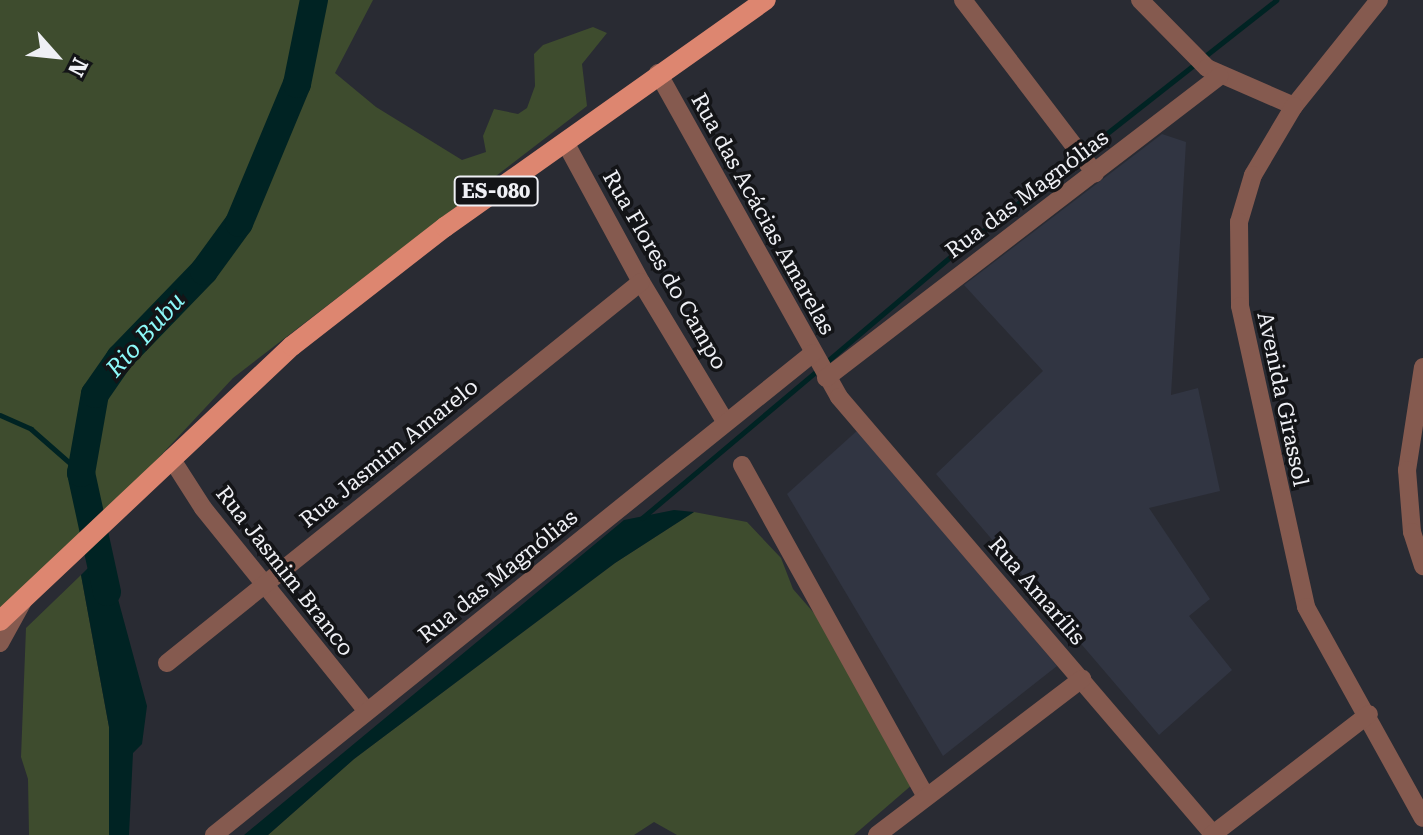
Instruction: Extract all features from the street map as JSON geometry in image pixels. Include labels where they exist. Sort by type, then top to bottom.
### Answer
[{"type":"main road","name":"ES-080","points":[[0,621],[171,458],[337,309],[658,73],[766,0]]},
{"type":"street","points":[[963,0],[1086,161]]},
{"type":"street","points":[[1140,0],[1187,53],[1213,72],[1294,106]]},
{"type":"street","name":"Avenida Girassol","points":[[1379,0],[1294,106],[1244,199],[1239,222],[1240,306],[1306,607],[1369,714],[1423,818]]},
{"type":"street","name":"Rua das Magnólias","points":[[214,835],[366,710],[480,623],[725,421],[819,365],[1086,161],[1213,72]]},
{"type":"street","name":"Rua das Acácias Amarelas","points":[[658,73],[819,365]]},
{"type":"street","name":"Rua Flores do Campo","points":[[565,142],[641,282],[725,421]]},
{"type":"street","name":"Rua Jasmim Amarelo","points":[[167,663],[641,282]]},
{"type":"street","name":"Rua Amarílis","points":[[819,365],[1213,835]]},
{"type":"street","points":[[1423,367],[1409,502],[1423,566]]},
{"type":"street","name":"Rua Jasmim Branco","points":[[171,458],[203,508],[366,710]]},
{"type":"street","points":[[742,465],[925,795]]},
{"type":"street","points":[[0,643],[23,602]]},
{"type":"street","points":[[877,835],[925,795],[1082,679]]},
{"type":"street","points":[[1213,835],[1369,714]]},
{"type":"shaded area","points":[[0,0],[373,0],[335,73],[376,107],[462,160],[486,152],[483,136],[494,109],[518,114],[527,108],[535,86],[534,54],[543,45],[593,27],[607,33],[582,64],[587,106],[233,378],[68,555],[0,619]]},
{"type":"shaded area","points":[[1162,134],[1186,142],[1171,395],[1198,388],[1220,491],[1149,508],[1210,599],[1189,616],[1232,670],[1159,735],[936,474],[1043,371],[964,285]]},
{"type":"shaded area","points":[[859,429],[1057,666],[943,756],[787,494]]},
{"type":"shaded area","points":[[674,510],[694,512],[615,563],[354,759],[268,835],[244,835],[624,520]]},
{"type":"shaded area","points":[[694,512],[747,522],[781,558],[793,589],[827,628],[913,784],[854,835],[677,835],[654,822],[634,835],[268,835],[354,759],[615,563]]},
{"type":"shaded area","points":[[105,551],[147,706],[142,744],[133,753],[129,835],[109,835],[109,727],[81,575]]},
{"type":"shaded area","points":[[81,575],[109,727],[109,835],[29,835],[28,779],[21,757],[26,628]]},
{"type":"waterway","name":"Rio Bubu","points":[[107,592],[81,473],[95,394],[120,358],[204,271],[239,223],[297,84],[314,0]]},
{"type":"waterway","points":[[825,363],[951,256],[1276,0]]},
{"type":"waterway","points":[[642,518],[818,370]]},
{"type":"waterway","points":[[0,415],[31,429],[81,473]]}]
